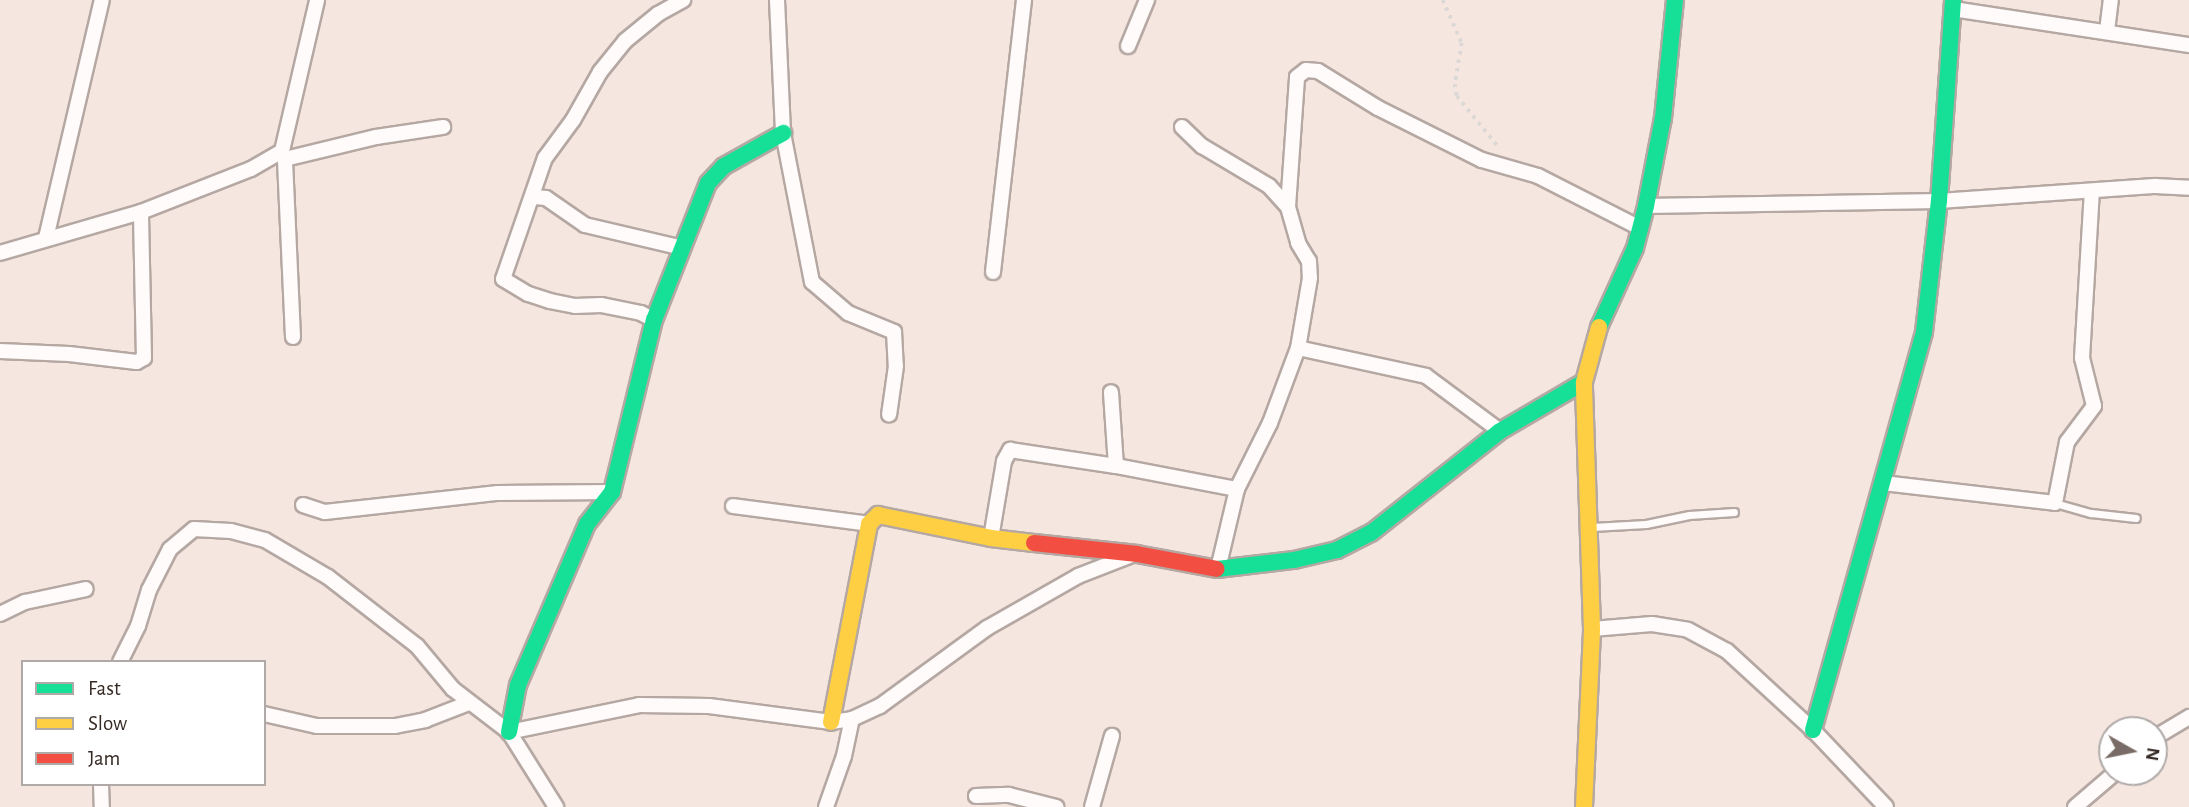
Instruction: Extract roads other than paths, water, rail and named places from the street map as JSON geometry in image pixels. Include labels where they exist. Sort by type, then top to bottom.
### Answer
[{"type":"street","points":[[46,238],[77,97],[102,0]]},
{"type":"street","points":[[293,337],[283,155],[317,0]]},
{"type":"street","points":[[654,320],[641,313],[601,305],[575,306],[550,301],[528,294],[503,279],[515,239],[534,197],[545,158],[573,120],[600,72],[625,41],[658,14],[683,0]]},
{"type":"street","points":[[777,0],[783,133],[812,282],[848,313],[894,332],[896,366],[889,415]]},
{"type":"street","points":[[993,272],[1024,0]]},
{"type":"street","points":[[1128,46],[1147,0]]},
{"type":"street","points":[[1584,807],[1592,629],[1584,382],[1599,327],[1635,248],[1646,206],[1667,92],[1675,0]]},
{"type":"street","points":[[2106,31],[2111,0]]},
{"type":"street","points":[[1813,730],[1924,332],[1939,201],[1953,4],[2189,45]]},
{"type":"street","points":[[1218,569],[1237,489],[1270,423],[1298,348],[1310,278],[1309,261],[1298,243],[1287,207],[1297,77],[1306,69],[1318,71],[1377,108],[1482,160],[1538,176],[1640,228]]},
{"type":"street","points":[[0,253],[141,212],[283,155],[443,127]]},
{"type":"street","points":[[1182,127],[1202,146],[1269,186],[1287,207]]},
{"type":"street","points":[[509,732],[518,685],[587,524],[612,492],[654,320],[708,183],[723,166],[783,133]]},
{"type":"street","points":[[1646,206],[1939,201],[2155,186],[2189,188]]},
{"type":"street","points":[[1883,483],[2054,503],[2067,442],[2094,406],[2082,358],[2091,192]]},
{"type":"street","points":[[534,197],[546,198],[586,225],[683,248]]},
{"type":"street","points":[[0,351],[69,354],[137,362],[144,358],[141,212]]},
{"type":"street","points":[[1298,348],[1426,376],[1500,430]]},
{"type":"street","points":[[831,722],[869,524],[878,515],[991,538],[1137,554],[1218,569],[1294,560],[1337,551],[1392,518],[1500,430],[1584,382]]},
{"type":"street","points":[[1111,392],[1116,466]]},
{"type":"street","points":[[991,538],[1003,461],[1010,450],[1116,466],[1237,489]]},
{"type":"street","points":[[303,505],[325,512],[498,493],[612,492]]},
{"type":"street","points":[[733,506],[869,524]]},
{"type":"street","points":[[121,660],[138,626],[149,590],[170,549],[194,529],[231,531],[265,540],[328,577],[418,646],[469,704],[509,732],[556,807]]},
{"type":"street","points":[[509,732],[639,705],[709,706],[831,722],[852,719],[880,706],[987,628],[1078,576],[1137,554]]},
{"type":"street","points":[[0,614],[25,602],[86,589]]},
{"type":"street","points":[[1592,629],[1652,624],[1688,630],[1727,651],[1813,730],[1886,807]]},
{"type":"street","points":[[266,714],[317,726],[395,726],[425,720],[469,704]]},
{"type":"street","points":[[2168,730],[2189,717]]},
{"type":"street","points":[[826,807],[844,756],[852,719]]},
{"type":"street","points":[[1092,807],[1112,736]]},
{"type":"street","points":[[101,786],[103,807]]},
{"type":"street","points":[[2075,807],[2100,786]]},
{"type":"street","points":[[976,796],[1009,795],[1056,807]]},
{"type":"lane","points":[[2054,503],[2091,513],[2136,518]]},
{"type":"lane","points":[[1588,527],[1646,524],[1689,515],[1734,512]]}]
